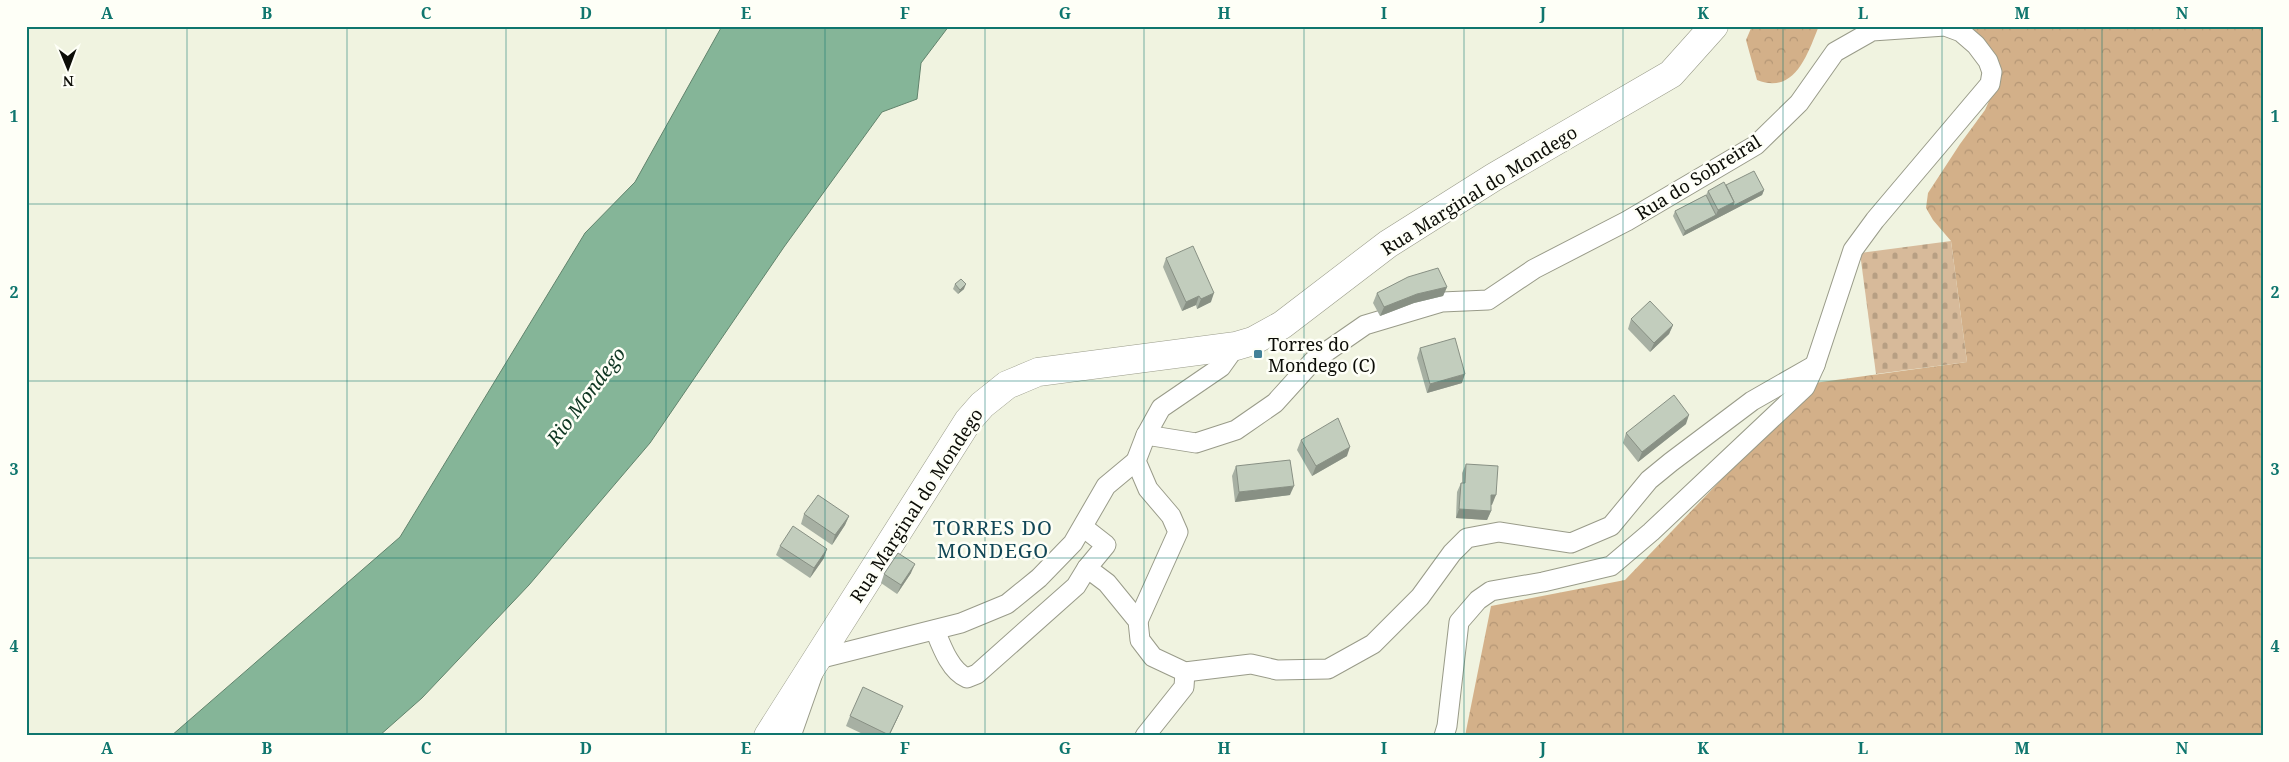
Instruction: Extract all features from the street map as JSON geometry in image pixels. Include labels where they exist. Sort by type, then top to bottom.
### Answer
[{"type":"main road","name":"Rua Marginal do Mondego","points":[[768,736],[818,659],[879,558],[968,421],[982,404],[1007,385],[1038,372],[1236,346],[1253,341],[1282,325],[1388,244],[1494,177],[1671,74],[1714,26]]},
{"type":"street","name":"Rua do Sobreiral","points":[[1146,435],[1196,443],[1236,430],[1275,403],[1313,361],[1365,325],[1442,302],[1488,300],[1534,269],[1627,222],[1756,145],[1798,103],[1835,52],[1872,31],[1945,26],[1961,32],[1976,45],[1988,61],[1992,72],[1990,84],[1875,220],[1853,250],[1815,365],[1805,387],[1652,532],[1610,566],[1543,582],[1491,591],[1478,600],[1459,622],[1447,726],[1444,736]]},
{"type":"street","points":[[791,736],[818,659],[935,630],[986,614],[1015,599],[1039,578],[1068,548],[1106,486],[1136,461],[1146,435],[1161,408],[1221,367],[1236,346]]},
{"type":"street","points":[[1136,461],[1148,489],[1171,516],[1178,532],[1138,621],[1140,640],[1153,657],[1185,672],[1251,664],[1277,670],[1328,669],[1373,644],[1420,597],[1452,553],[1467,538],[1499,532],[1571,542],[1611,526],[1649,480],[1671,462],[1752,401],[1815,365]]},
{"type":"street","points":[[935,630],[944,652],[959,672],[967,678],[975,676],[1076,586],[1087,568],[1106,545],[1083,526]]},
{"type":"street","points":[[1087,568],[1107,583],[1138,621]]},
{"type":"street","points":[[1146,736],[1184,687],[1185,672]]},
{"type":"green space","points":[[1752,26],[1819,26],[1810,49],[1798,70],[1781,82],[1770,83],[1757,80],[1746,40]]},
{"type":"green space","points":[[1971,26],[2263,26],[2263,736],[1465,736],[1491,606],[1625,580],[1814,383],[1967,362],[1951,241],[1933,220],[1926,208],[1928,193],[1985,110],[1997,83]]},
{"type":"green space","points":[[1951,241],[1967,362],[1876,374],[1860,253]]},
{"type":"water","name":"Rio Mondego","points":[[722,26],[949,26],[921,63],[917,99],[882,112],[784,247],[650,443],[529,585],[422,698],[379,736],[171,736],[400,537],[585,233],[635,182]]},
{"type":"building","points":[[1754,171],[1764,190],[1733,206],[1734,202],[1726,185]]},
{"type":"building","points":[[1724,182],[1734,202],[1718,210],[1708,191]]},
{"type":"building","points":[[1706,195],[1716,215],[1685,231],[1675,211]]},
{"type":"building","points":[[1193,246],[1214,293],[1201,299],[1199,296],[1186,302],[1166,258]]},
{"type":"building","points":[[1438,268],[1447,287],[1417,294],[1384,307],[1377,293],[1408,277]]},
{"type":"building","points":[[961,279],[966,284],[960,290],[955,284]]},
{"type":"building","points":[[1650,301],[1673,325],[1654,343],[1631,319]]},
{"type":"building","points":[[1455,338],[1465,374],[1430,384],[1420,348]]},
{"type":"building","points":[[1674,395],[1689,415],[1642,452],[1626,433]]},
{"type":"building","points":[[1338,418],[1350,447],[1316,466],[1301,440]]},
{"type":"building","points":[[1290,460],[1294,486],[1239,492],[1236,466]]},
{"type":"building","points":[[1466,464],[1498,466],[1496,495],[1491,495],[1491,511],[1459,509],[1461,483],[1465,483]]},
{"type":"building","points":[[818,495],[849,516],[835,535],[804,514]]},
{"type":"building","points":[[793,526],[827,549],[814,568],[780,546]]},
{"type":"building","points":[[898,553],[915,564],[901,585],[884,574]]},
{"type":"building","points":[[863,687],[903,706],[889,735],[850,716]]},
{"type":"place","name":"Torres do Mondego (C)","points":[[1258,354]]},
{"type":"district","name":"TORRES DO MONDEGO","points":[[993,538]]}]
